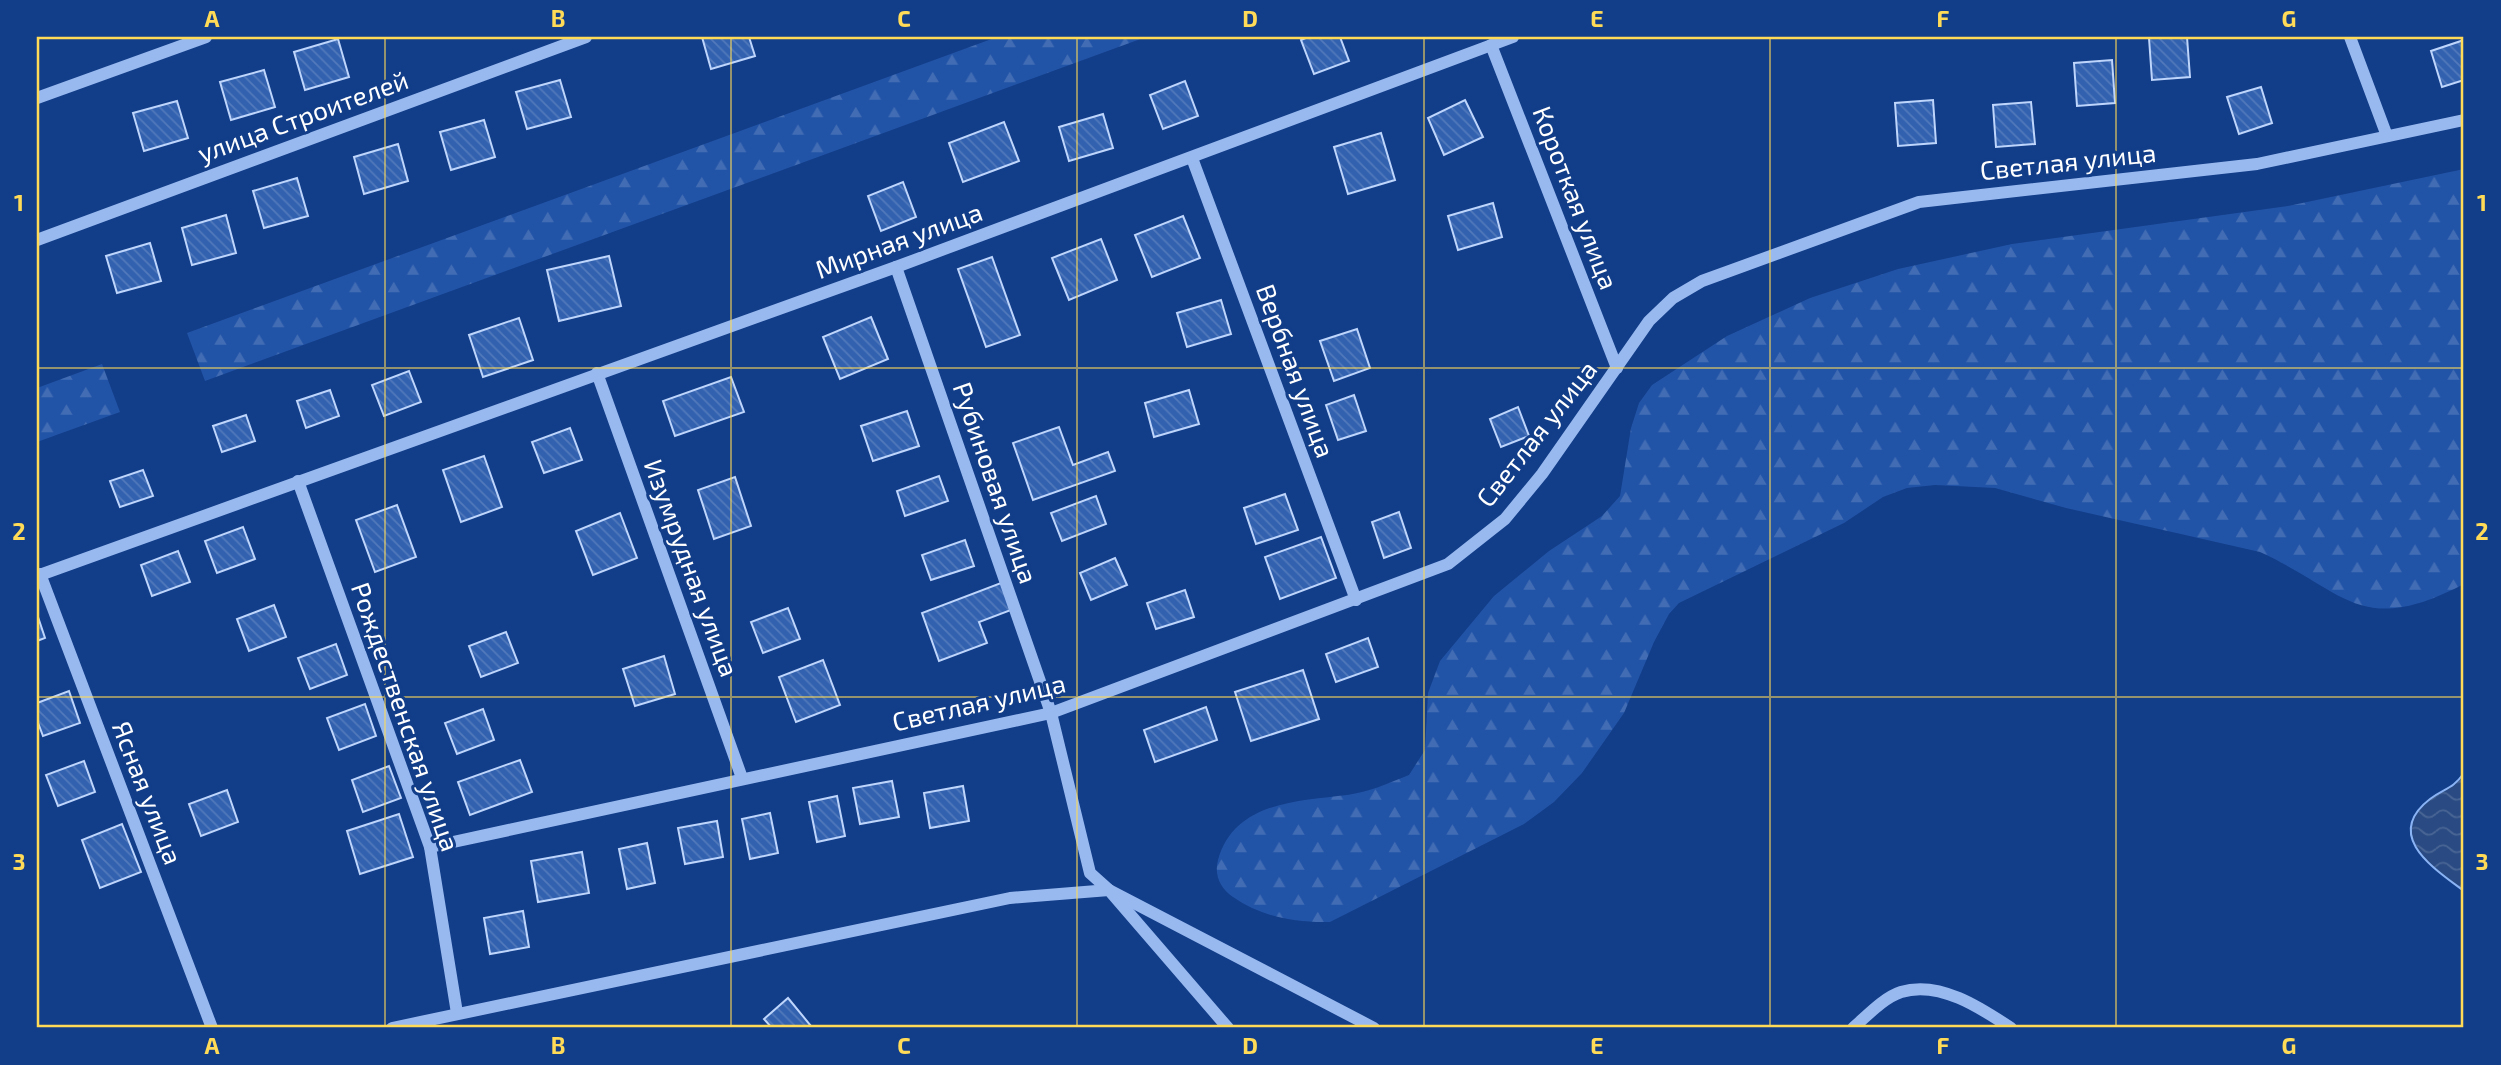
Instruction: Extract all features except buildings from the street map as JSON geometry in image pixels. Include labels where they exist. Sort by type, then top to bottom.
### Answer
[{"type":"street","points":[[37,98],[206,37]]},
{"type":"street","name":"улица Строителей","points":[[37,240],[586,37]]},
{"type":"street","name":"Мирная улица","points":[[38,575],[897,267],[1513,37]]},
{"type":"street","points":[[2350,37],[2387,136]]},
{"type":"street","name":"Короткая улица","points":[[1491,45],[1617,368]]},
{"type":"street","name":"Светлая улица","points":[[430,847],[1051,713],[1448,564],[1505,519],[1542,474],[1649,321],[1673,298],[1702,281],[1919,202],[2257,164],[2464,120]]},
{"type":"street","name":"Вербная улица","points":[[1192,158],[1356,600]]},
{"type":"street","name":"Рубиновая улица","points":[[897,267],[1051,713],[1090,873],[1109,890],[1228,1028]]},
{"type":"street","name":"Изумрудная улица","points":[[597,373],[742,778]]},
{"type":"street","name":"Рождественская улица","points":[[298,481],[430,847],[457,1013]]},
{"type":"street","name":"Ясная улица","points":[[38,575],[212,1028]]},
{"type":"street","points":[[392,1028],[1010,898],[1109,890],[1374,1028]]},
{"type":"street","points":[[1853,1028],[1899,993],[1920,989],[1975,1004],[2011,1028]]},
{"type":"green space","points":[[997,37],[1146,37],[205,381],[187,333]]},
{"type":"green space","points":[[2464,169],[2464,584],[2426,601],[2399,608],[2375,608],[2354,603],[2260,552],[2066,508],[1995,488],[1935,485],[1907,488],[1883,497],[1844,523],[1679,603],[1669,614],[1654,642],[1624,713],[1582,773],[1554,802],[1524,824],[1330,922],[1292,920],[1267,914],[1244,904],[1221,885],[1217,866],[1226,841],[1238,826],[1253,816],[1289,803],[1363,792],[1409,775],[1425,750],[1428,693],[1440,661],[1494,596],[1549,551],[1602,516],[1620,496],[1631,428],[1639,403],[1652,385],[1727,336],[1810,298],[1898,269],[2012,244],[2288,206]]},
{"type":"green space","points":[[102,364],[120,412],[37,442],[37,388]]},
{"type":"water","points":[[2464,773],[2464,891],[2440,873],[2418,851],[2412,839],[2411,826],[2416,813],[2430,799],[2452,786]]}]
